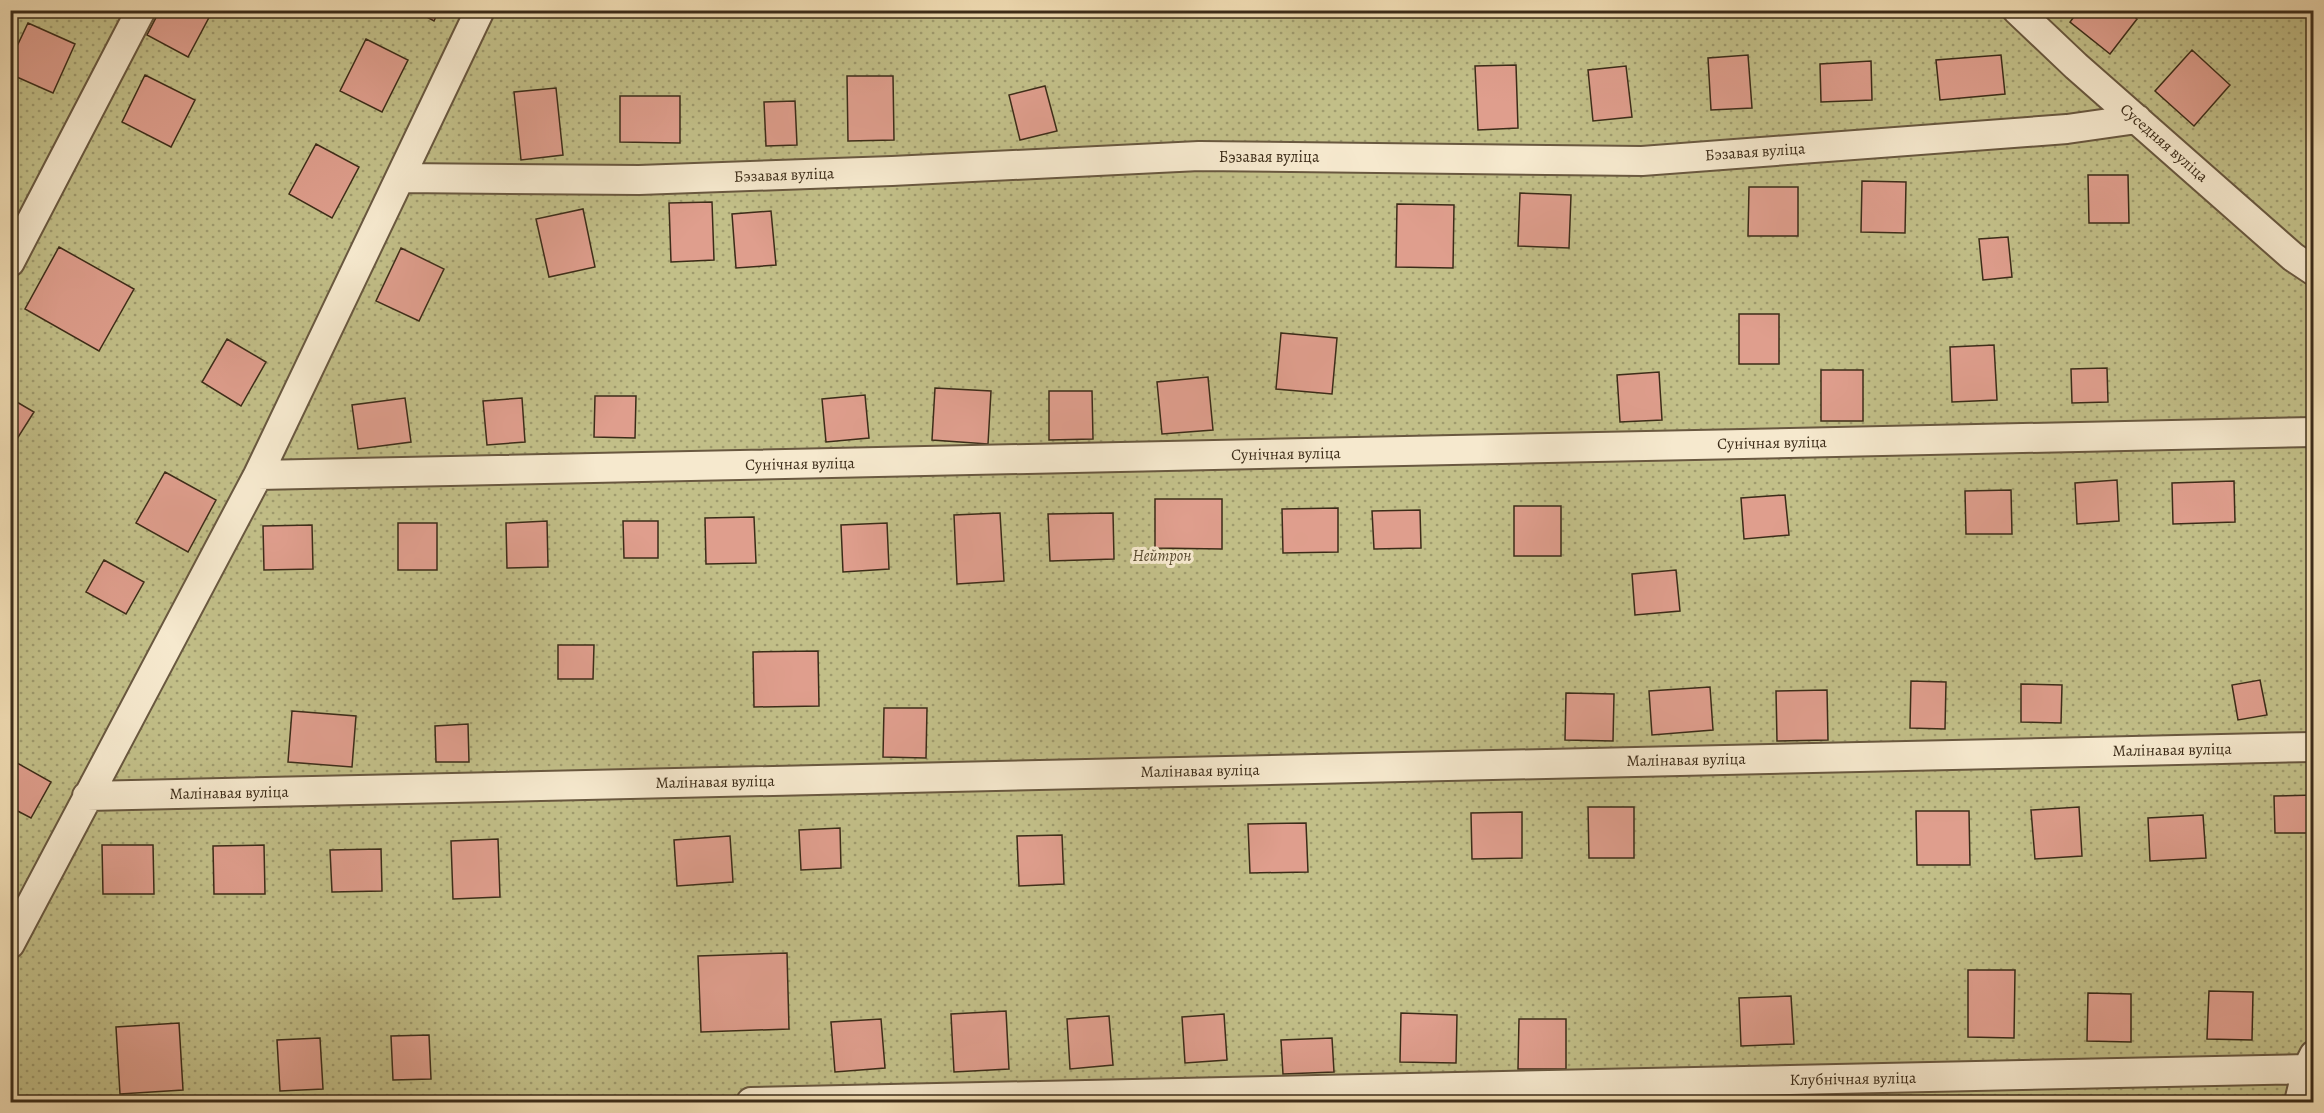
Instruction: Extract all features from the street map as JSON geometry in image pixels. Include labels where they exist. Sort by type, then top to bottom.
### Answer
[{"type":"street","points":[[10,262],[141,10]]},
{"type":"street","points":[[10,944],[258,475],[480,10]]},
{"type":"street","name":"Суседняя вуліца","points":[[2017,10],[2293,257],[2313,271]]},
{"type":"street","name":"Бэзавая вуліца","points":[[400,178],[650,180],[1199,156],[1642,161],[2067,129],[2137,119]]},
{"type":"street","name":"Сунічная вуліца","points":[[258,475],[2313,432]]},
{"type":"street","name":"Малінавая вуліца","points":[[87,796],[2313,747]]},
{"type":"street","points":[[2299,1102],[2310,1062]]},
{"type":"street","name":"Клубнічная вуліца","points":[[751,1102],[2310,1062]]},
{"type":"green space","name":"Нейтрон","points":[[11,11],[2313,11],[2313,1102],[11,1102]]},
{"type":"building","points":[[160,10],[213,10],[188,57],[147,35]]},
{"type":"building","points":[[414,10],[439,10],[434,21]]},
{"type":"building","points":[[2079,10],[2127,10],[2137,19],[2110,54],[2070,22]]},
{"type":"building","points":[[28,23],[75,44],[53,93],[10,74],[10,61]]},
{"type":"building","points":[[366,39],[408,60],[382,112],[340,91]]},
{"type":"building","points":[[2192,50],[2230,85],[2194,126],[2155,91]]},
{"type":"building","points":[[1748,55],[1752,108],[1711,110],[1708,58]]},
{"type":"building","points":[[2001,55],[2005,94],[1940,100],[1936,60]]},
{"type":"building","points":[[1871,61],[1872,100],[1821,102],[1820,64]]},
{"type":"building","points":[[1516,65],[1518,128],[1478,130],[1475,66]]},
{"type":"building","points":[[1626,66],[1632,117],[1593,121],[1588,70]]},
{"type":"building","points":[[145,75],[195,100],[171,147],[122,122]]},
{"type":"building","points":[[847,76],[893,76],[894,140],[848,141]]},
{"type":"building","points":[[1045,86],[1057,131],[1020,140],[1009,95]]},
{"type":"building","points":[[556,88],[563,155],[521,160],[514,92]]},
{"type":"building","points":[[620,96],[680,96],[680,143],[620,142]]},
{"type":"building","points":[[795,101],[797,145],[766,146],[764,102]]},
{"type":"building","points":[[316,144],[359,167],[332,218],[289,194]]},
{"type":"building","points":[[2088,175],[2128,175],[2129,223],[2089,223]]},
{"type":"building","points":[[1862,181],[1906,182],[1905,233],[1861,232]]},
{"type":"building","points":[[1749,187],[1798,187],[1798,236],[1748,236]]},
{"type":"building","points":[[1520,193],[1571,195],[1569,248],[1518,246]]},
{"type":"building","points":[[712,202],[714,260],[671,262],[669,203]]},
{"type":"building","points":[[1397,204],[1454,205],[1453,268],[1396,267]]},
{"type":"building","points":[[583,209],[595,267],[549,277],[536,219]]},
{"type":"building","points":[[771,211],[776,265],[736,268],[732,214]]},
{"type":"building","points":[[2008,237],[2012,277],[1983,280],[1979,239]]},
{"type":"building","points":[[59,247],[134,289],[99,351],[25,309]]},
{"type":"building","points":[[401,248],[444,269],[419,321],[376,301]]},
{"type":"building","points":[[1739,314],[1779,314],[1779,364],[1739,364]]},
{"type":"building","points":[[1281,333],[1337,338],[1332,394],[1276,389]]},
{"type":"building","points":[[227,339],[266,362],[241,406],[202,382]]},
{"type":"building","points":[[1994,345],[1997,400],[1952,402],[1950,347]]},
{"type":"building","points":[[2107,368],[2108,402],[2072,403],[2071,369]]},
{"type":"building","points":[[1821,370],[1863,370],[1863,421],[1821,421]]},
{"type":"building","points":[[1659,372],[1662,420],[1620,422],[1617,375]]},
{"type":"building","points":[[1208,377],[1213,430],[1162,434],[1157,382]]},
{"type":"building","points":[[935,388],[991,391],[988,444],[932,440]]},
{"type":"building","points":[[1049,391],[1092,391],[1093,439],[1049,440]]},
{"type":"building","points":[[865,395],[869,438],[826,442],[822,399]]},
{"type":"building","points":[[595,396],[636,396],[635,438],[594,437]]},
{"type":"building","points":[[10,398],[34,412],[10,450]]},
{"type":"building","points":[[405,398],[411,442],[358,449],[352,405]]},
{"type":"building","points":[[522,398],[525,442],[487,445],[483,401]]},
{"type":"building","points":[[165,472],[216,500],[188,552],[136,523]]},
{"type":"building","points":[[2117,480],[2119,521],[2077,524],[2075,483]]},
{"type":"building","points":[[2234,481],[2235,522],[2173,524],[2172,483]]},
{"type":"building","points":[[2011,490],[2012,534],[1966,534],[1965,491]]},
{"type":"building","points":[[1785,495],[1789,535],[1744,539],[1741,498]]},
{"type":"building","points":[[1155,499],[1222,499],[1222,549],[1155,548]]},
{"type":"building","points":[[1514,506],[1561,506],[1561,556],[1514,556]]},
{"type":"building","points":[[1338,508],[1338,552],[1283,553],[1282,509]]},
{"type":"building","points":[[1420,510],[1421,548],[1374,549],[1372,511]]},
{"type":"building","points":[[1000,513],[1004,581],[957,584],[954,515]]},
{"type":"building","points":[[1113,513],[1114,559],[1050,561],[1048,514]]},
{"type":"building","points":[[754,517],[756,563],[706,564],[705,518]]},
{"type":"building","points":[[547,521],[548,567],[507,568],[506,523]]},
{"type":"building","points":[[623,521],[658,521],[658,558],[624,558]]},
{"type":"building","points":[[398,523],[437,523],[437,570],[398,570]]},
{"type":"building","points":[[887,523],[889,569],[843,572],[841,525]]},
{"type":"building","points":[[312,525],[313,569],[264,570],[263,526]]},
{"type":"building","points":[[104,560],[144,582],[126,614],[86,592]]},
{"type":"building","points":[[1676,570],[1680,611],[1635,615],[1632,574]]},
{"type":"building","points":[[558,645],[594,645],[593,679],[558,679]]},
{"type":"building","points":[[818,651],[819,706],[754,707],[753,652]]},
{"type":"building","points":[[2260,680],[2267,715],[2238,720],[2232,685]]},
{"type":"building","points":[[1911,681],[1946,682],[1945,729],[1910,728]]},
{"type":"building","points":[[2021,684],[2062,685],[2061,723],[2021,722]]},
{"type":"building","points":[[1710,687],[1713,730],[1652,735],[1649,691]]},
{"type":"building","points":[[1827,690],[1828,740],[1777,741],[1776,691]]},
{"type":"building","points":[[1566,693],[1614,694],[1613,741],[1565,740]]},
{"type":"building","points":[[884,708],[927,708],[926,758],[883,757]]},
{"type":"building","points":[[292,711],[356,716],[352,767],[288,762]]},
{"type":"building","points":[[468,724],[469,762],[436,762],[435,726]]},
{"type":"building","points":[[10,759],[51,782],[31,818],[10,807]]},
{"type":"building","points":[[2314,795],[2314,833],[2275,833],[2274,796]]},
{"type":"building","points":[[1588,807],[1634,807],[1634,858],[1589,858]]},
{"type":"building","points":[[2079,807],[2082,856],[2035,859],[2031,810]]},
{"type":"building","points":[[1916,811],[1969,811],[1970,865],[1917,865]]},
{"type":"building","points":[[1522,812],[1522,858],[1472,859],[1471,813]]},
{"type":"building","points":[[2203,815],[2206,858],[2150,861],[2148,818]]},
{"type":"building","points":[[1306,823],[1308,872],[1250,873],[1248,824]]},
{"type":"building","points":[[840,828],[841,868],[801,870],[799,830]]},
{"type":"building","points":[[1062,835],[1064,884],[1019,886],[1017,836]]},
{"type":"building","points":[[730,836],[733,882],[677,886],[674,840]]},
{"type":"building","points":[[498,839],[500,897],[453,899],[451,841]]},
{"type":"building","points":[[102,845],[153,845],[154,894],[103,894]]},
{"type":"building","points":[[264,845],[265,894],[214,894],[213,846]]},
{"type":"building","points":[[381,849],[382,891],[332,892],[330,850]]},
{"type":"building","points":[[787,953],[789,1029],[701,1032],[698,956]]},
{"type":"building","points":[[1968,970],[2015,970],[2014,1038],[1968,1037]]},
{"type":"building","points":[[2209,991],[2253,992],[2252,1040],[2207,1039]]},
{"type":"building","points":[[2088,993],[2131,994],[2131,1042],[2087,1041]]},
{"type":"building","points":[[1791,996],[1794,1044],[1741,1046],[1739,998]]},
{"type":"building","points":[[1006,1011],[1009,1069],[954,1072],[951,1014]]},
{"type":"building","points":[[1401,1013],[1457,1015],[1456,1063],[1400,1062]]},
{"type":"building","points":[[1224,1014],[1227,1060],[1185,1063],[1182,1017]]},
{"type":"building","points":[[1109,1016],[1113,1065],[1070,1069],[1067,1019]]},
{"type":"building","points":[[881,1019],[885,1068],[835,1072],[831,1022]]},
{"type":"building","points":[[1519,1019],[1566,1019],[1566,1069],[1518,1069]]},
{"type":"building","points":[[179,1023],[183,1090],[120,1094],[116,1027]]},
{"type":"building","points":[[429,1035],[431,1079],[393,1080],[391,1036]]},
{"type":"building","points":[[320,1038],[323,1089],[280,1091],[277,1040]]},
{"type":"building","points":[[1332,1038],[1334,1072],[1283,1074],[1281,1040]]},
{"type":"building","points":[[2210,1100],[2262,1102],[2210,1102]]}]
